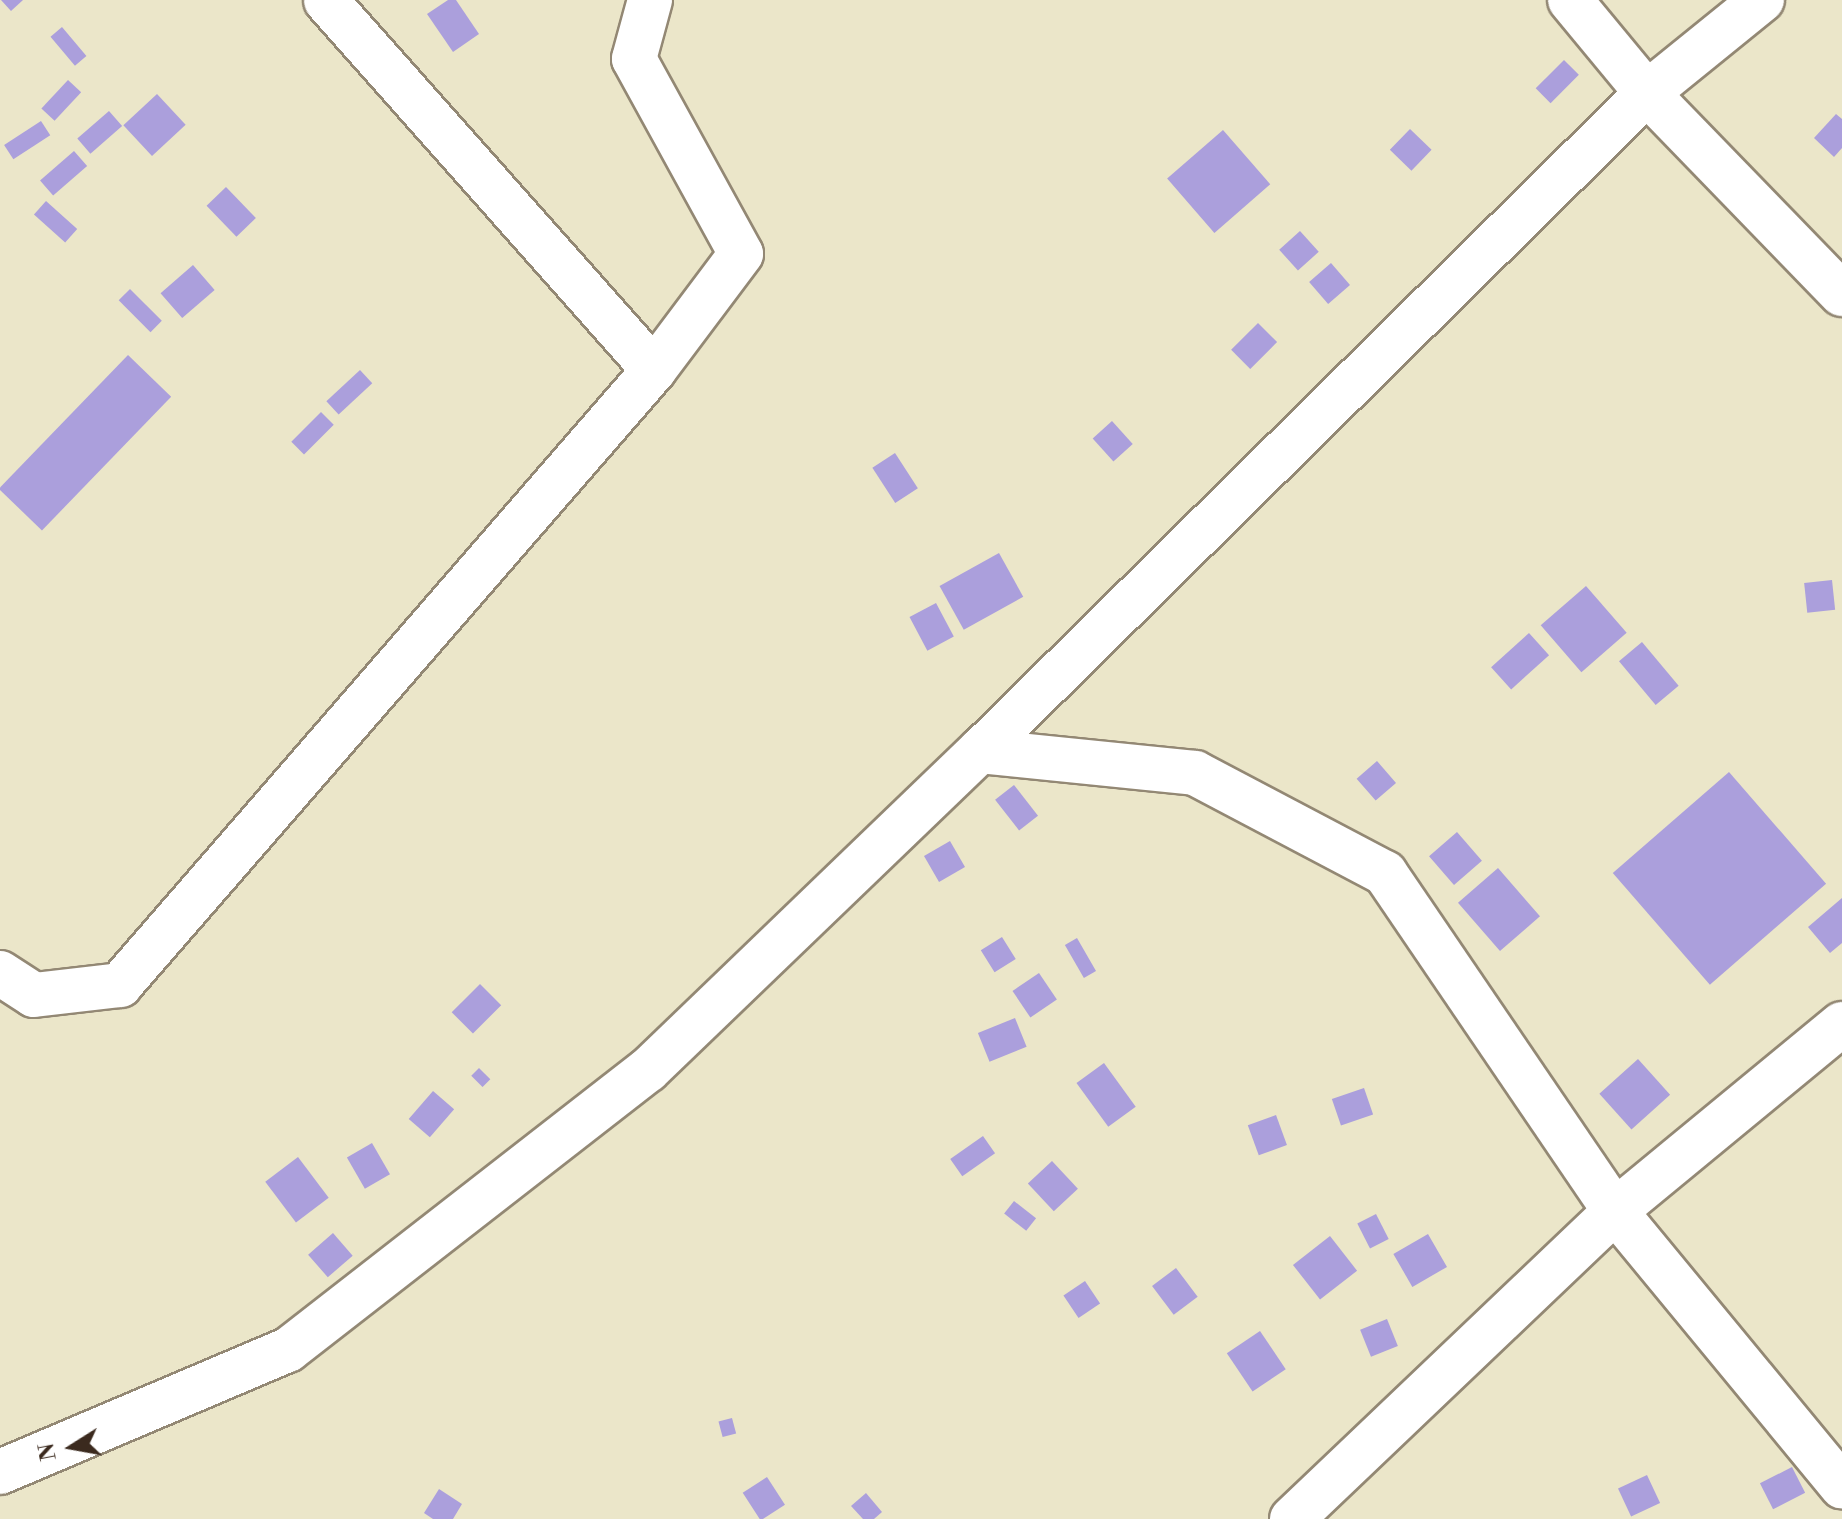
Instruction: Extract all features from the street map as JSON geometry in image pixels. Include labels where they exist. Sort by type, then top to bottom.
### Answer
[{"type":"street","points":[[326,0],[654,370]]},
{"type":"street","points":[[0,973],[34,995],[120,985],[654,370],[741,254],[634,59],[650,0]]},
{"type":"street","points":[[1570,0],[1647,93],[1842,294]]},
{"type":"street","points":[[0,1472],[288,1350],[648,1070],[980,751],[1647,93],[1762,0]]},
{"type":"street","points":[[980,751],[1195,773],[1385,873],[1615,1211],[1842,1486]]},
{"type":"street","points":[[1292,1519],[1615,1211],[1842,1024]]},
{"type":"building","points":[[1,0],[23,0],[11,11]]},
{"type":"building","points":[[448,0],[456,0],[479,34],[453,52],[427,14]]},
{"type":"building","points":[[62,27],[86,56],[75,66],[51,37]]},
{"type":"building","points":[[1564,60],[1579,75],[1551,103],[1536,88]]},
{"type":"building","points":[[68,80],[81,92],[55,121],[41,109]]},
{"type":"building","points":[[157,94],[186,125],[152,156],[123,125]]},
{"type":"building","points":[[109,111],[122,126],[90,154],[77,139]]},
{"type":"building","points":[[1836,114],[1842,119],[1842,148],[1834,157],[1814,138]]},
{"type":"building","points":[[41,121],[50,135],[13,159],[4,145]]},
{"type":"building","points":[[1410,129],[1432,150],[1411,171],[1390,150]]},
{"type":"building","points":[[1223,130],[1270,184],[1214,233],[1167,179]]},
{"type":"building","points":[[74,151],[87,166],[53,196],[40,181]]},
{"type":"building","points":[[226,187],[256,218],[236,237],[207,206]]},
{"type":"building","points":[[46,201],[77,229],[65,242],[34,214]]},
{"type":"building","points":[[1300,231],[1319,252],[1298,271],[1279,250]]},
{"type":"building","points":[[1331,263],[1350,285],[1328,304],[1309,282]]},
{"type":"building","points":[[193,265],[215,290],[182,318],[161,293]]},
{"type":"building","points":[[130,289],[162,321],[151,332],[119,300]]},
{"type":"building","points":[[1258,323],[1277,342],[1250,369],[1231,350]]},
{"type":"building","points":[[128,355],[171,397],[42,530],[0,488]]},
{"type":"building","points":[[360,370],[372,383],[339,415],[326,401]]},
{"type":"building","points":[[321,412],[334,425],[304,454],[291,442]]},
{"type":"building","points":[[1112,421],[1133,444],[1113,461],[1093,438]]},
{"type":"building","points":[[895,453],[918,488],[895,503],[872,468]]},
{"type":"building","points":[[999,553],[1023,597],[964,630],[940,586]]},
{"type":"building","points":[[1832,580],[1835,610],[1807,613],[1804,583]]},
{"type":"building","points":[[1586,586],[1627,633],[1581,672],[1541,625]]},
{"type":"building","points":[[936,603],[954,637],[927,651],[910,617]]},
{"type":"building","points":[[1529,633],[1549,655],[1511,689],[1491,667]]},
{"type":"building","points":[[1642,642],[1679,686],[1656,705],[1619,661]]},
{"type":"building","points":[[1377,761],[1396,783],[1376,801],[1357,779]]},
{"type":"building","points":[[1729,772],[1826,884],[1710,985],[1613,873]]},
{"type":"building","points":[[1014,785],[1038,816],[1019,831],[995,800]]},
{"type":"building","points":[[1457,832],[1482,861],[1454,885],[1429,856]]},
{"type":"building","points":[[950,841],[965,867],[939,882],[924,856]]},
{"type":"building","points":[[1498,868],[1540,916],[1500,951],[1458,903]]},
{"type":"building","points":[[1842,898],[1842,943],[1830,953],[1808,927]]},
{"type":"building","points":[[1002,937],[1016,959],[995,972],[981,950]]},
{"type":"building","points":[[1077,938],[1096,971],[1084,978],[1065,945]]},
{"type":"building","points":[[1039,973],[1057,1000],[1030,1017],[1012,991]]},
{"type":"building","points":[[480,984],[501,1005],[473,1033],[452,1012]]},
{"type":"building","points":[[1015,1018],[1027,1047],[990,1062],[978,1033]]},
{"type":"building","points":[[1638,1059],[1670,1095],[1631,1129],[1599,1094]]},
{"type":"building","points":[[1104,1063],[1136,1107],[1108,1127],[1076,1083]]},
{"type":"building","points":[[479,1068],[490,1079],[483,1087],[471,1076]]},
{"type":"building","points":[[1364,1088],[1373,1114],[1341,1126],[1332,1099]]},
{"type":"building","points":[[433,1091],[454,1109],[430,1137],[409,1119]]},
{"type":"building","points":[[1276,1115],[1287,1145],[1259,1155],[1248,1125]]},
{"type":"building","points":[[983,1136],[995,1153],[962,1176],[950,1159]]},
{"type":"building","points":[[372,1143],[390,1174],[365,1189],[347,1158]]},
{"type":"building","points":[[298,1157],[329,1198],[296,1222],[265,1182]]},
{"type":"building","points":[[1052,1161],[1078,1189],[1054,1211],[1028,1184]]},
{"type":"building","points":[[1014,1201],[1036,1218],[1026,1231],[1004,1214]]},
{"type":"building","points":[[1376,1214],[1389,1239],[1370,1248],[1357,1224]]},
{"type":"building","points":[[333,1233],[353,1256],[328,1277],[308,1255]]},
{"type":"building","points":[[1428,1234],[1447,1267],[1412,1287],[1393,1254]]},
{"type":"building","points":[[1330,1236],[1357,1271],[1320,1300],[1293,1265]]},
{"type":"building","points":[[1176,1268],[1198,1297],[1174,1315],[1152,1286]]},
{"type":"building","points":[[1085,1281],[1100,1303],[1079,1318],[1063,1296]]},
{"type":"building","points":[[1387,1319],[1398,1346],[1371,1357],[1360,1330]]},
{"type":"building","points":[[1260,1331],[1286,1369],[1253,1392],[1227,1353]]},
{"type":"building","points":[[732,1418],[736,1433],[723,1437],[718,1422]]},
{"type":"building","points":[[1792,1467],[1805,1493],[1773,1509],[1760,1483]]},
{"type":"building","points":[[1647,1475],[1660,1503],[1631,1517],[1618,1489]]},
{"type":"building","points":[[767,1477],[785,1505],[760,1519],[743,1493]]},
{"type":"building","points":[[439,1489],[462,1504],[453,1519],[433,1519],[424,1513]]},
{"type":"building","points":[[866,1493],[882,1512],[874,1519],[863,1519],[851,1506]]}]
